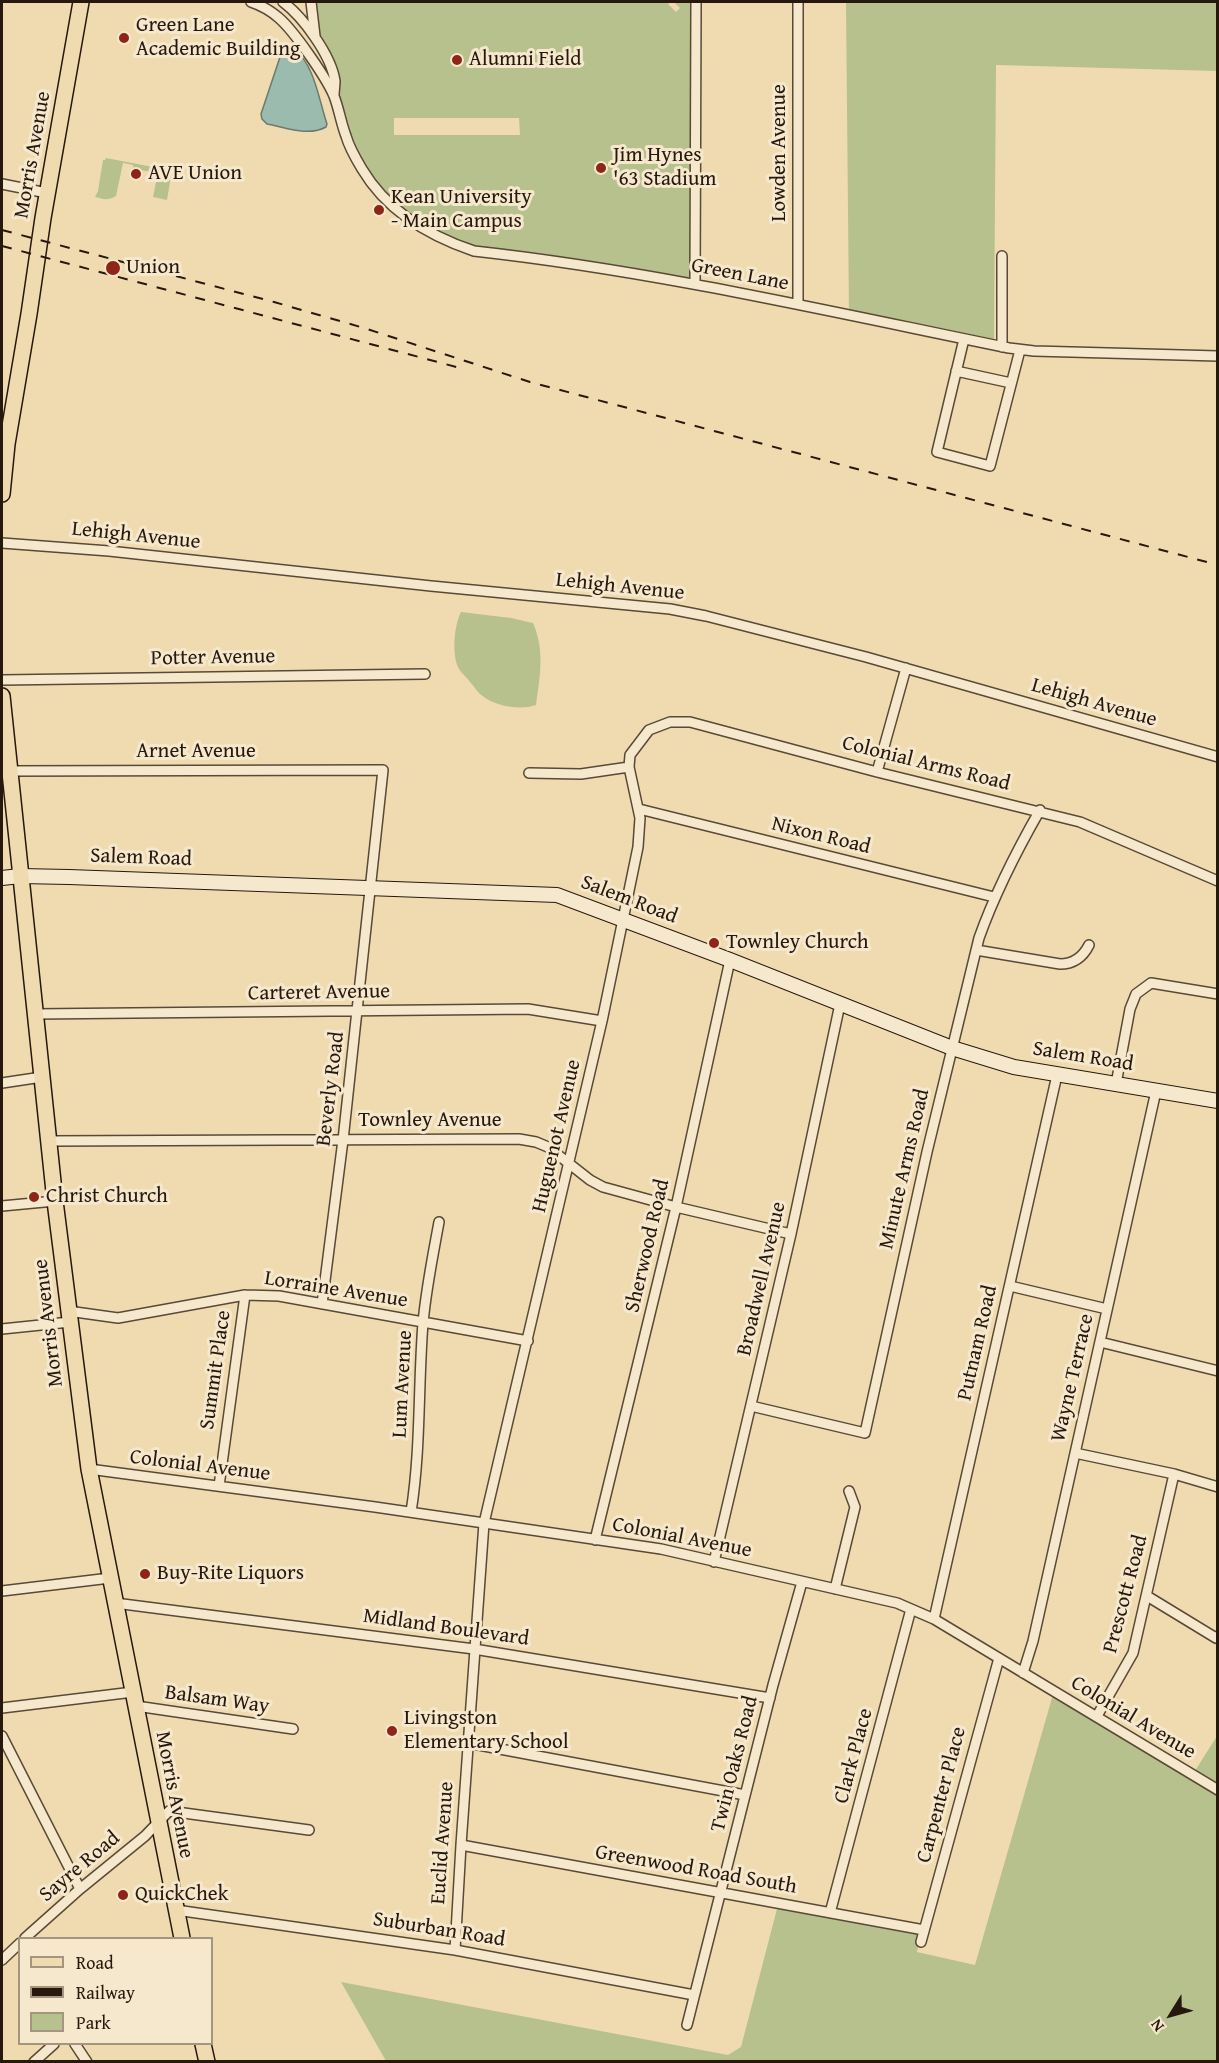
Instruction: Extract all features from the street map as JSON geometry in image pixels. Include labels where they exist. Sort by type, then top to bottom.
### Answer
[{"type":"main road","name":"Morris Avenue","points":[[2,494],[7,444],[47,193],[81,2]]},
{"type":"main road","name":"Morris Avenue","points":[[2,696],[55,1200],[89,1469],[182,1937]]},
{"type":"main road","points":[[203,2045],[207,2061]]},
{"type":"street","name":"Green Lane","points":[[251,2],[279,18],[311,58],[334,95],[346,138],[372,183],[393,206],[409,219],[440,238],[474,251],[575,263],[695,284],[1020,350],[1218,356]]},
{"type":"street","points":[[279,18],[286,2]]},
{"type":"street","name":"Green Lane","points":[[286,2],[315,39],[327,59],[335,81],[334,95]]},
{"type":"street","points":[[311,2],[315,39]]},
{"type":"street","points":[[695,284],[696,2]]},
{"type":"street","name":"Lowden Avenue","points":[[798,2],[798,304]]},
{"type":"street","points":[[2,184],[47,193]]},
{"type":"street","points":[[1002,256],[1002,347]]},
{"type":"street","points":[[964,339],[937,452],[990,466],[1020,350]]},
{"type":"street","points":[[956,371],[1011,383]]},
{"type":"street","name":"Lehigh Avenue","points":[[2,543],[109,551],[669,609],[722,620],[906,668],[1218,757]]},
{"type":"street","points":[[877,772],[906,668]]},
{"type":"street","name":"Potter Avenue","points":[[2,680],[425,674]]},
{"type":"street","name":"Colonial Arms Road","points":[[630,754],[649,730],[670,722],[681,721],[877,772],[1040,810],[1080,822],[1218,881]]},
{"type":"street","name":"Huguenot Avenue","points":[[484,1523],[602,1021],[638,847],[639,809],[628,767],[630,754]]},
{"type":"street","points":[[528,773],[581,774],[628,767]]},
{"type":"street","name":"Arnet Avenue","points":[[9,771],[383,770]]},
{"type":"street","name":"Beverly Road","points":[[322,1304],[358,1011],[383,770]]},
{"type":"street","name":"Nixon Road","points":[[639,809],[994,897]]},
{"type":"street","name":"Minute Arms Road","points":[[751,1406],[865,1433],[951,1048],[976,950],[994,897],[1040,810]]},
{"type":"street","name":"Salem Road","points":[[2,878],[20,876],[557,895],[730,960],[951,1048],[1014,1067],[1218,1101]]},
{"type":"street","points":[[976,950],[1070,964],[1086,952],[1089,945]]},
{"type":"street","name":"Sherwood Road","points":[[595,1540],[676,1207],[730,960]]},
{"type":"street","points":[[1116,1084],[1130,1009],[1136,994],[1151,983],[1218,994]]},
{"type":"street","name":"Broadwell Avenue","points":[[714,1562],[791,1234],[840,1004]]},
{"type":"street","name":"Carteret Avenue","points":[[35,1014],[528,1009],[602,1021]]},
{"type":"street","name":"Putnam Road","points":[[934,1618],[1057,1075]]},
{"type":"street","points":[[2,1083],[42,1077]]},
{"type":"street","name":"Wayne Terrace","points":[[1023,1673],[1033,1641],[1156,1091]]},
{"type":"street","name":"Townley Avenue","points":[[49,1141],[519,1139],[548,1147],[590,1180],[603,1187],[791,1234]]},
{"type":"street","points":[[2,1206],[55,1200]]},
{"type":"street","name":"Lum Avenue","points":[[411,1512],[416,1480],[423,1323],[439,1222]]},
{"type":"street","points":[[1010,1286],[1107,1310]]},
{"type":"street","name":"Lorraine Avenue","points":[[2,1329],[69,1316],[118,1318],[245,1295],[279,1296],[528,1341]]},
{"type":"street","name":"Summit Place","points":[[219,1486],[245,1295]]},
{"type":"street","points":[[1100,1342],[1218,1371]]},
{"type":"street","points":[[1075,1453],[1174,1474],[1218,1487]]},
{"type":"street","name":"Colonial Avenue","points":[[89,1469],[411,1512],[661,1549],[897,1604],[934,1618],[1218,1790]]},
{"type":"street","name":"Prescott Road","points":[[1097,1716],[1133,1653],[1174,1474]]},
{"type":"street","points":[[835,1589],[855,1507],[849,1491]]},
{"type":"street","name":"Euclid Avenue","points":[[455,1950],[460,1845],[484,1523]]},
{"type":"street","points":[[2,1591],[110,1578]]},
{"type":"street","name":"Twin Oaks Road","points":[[687,2025],[770,1698],[802,1582]]},
{"type":"street","points":[[1147,1596],[1216,1638],[1218,1636]]},
{"type":"street","name":"Midland Boulevard","points":[[115,1603],[474,1649],[770,1698]]},
{"type":"street","name":"Clark Place","points":[[830,1913],[912,1609]]},
{"type":"street","name":"Carpenter Place","points":[[921,1942],[999,1658]]},
{"type":"street","name":"Balsam Way","points":[[2,1708],[134,1699],[293,1730]]},
{"type":"street","points":[[2,1736],[80,1889]]},
{"type":"street","points":[[468,1743],[745,1795]]},
{"type":"street","points":[[158,1823],[169,1811],[309,1830]]},
{"type":"street","name":"Sayre Road","points":[[26,1937],[80,1889],[146,1836],[158,1823]]},
{"type":"street","name":"Greenwood Road South","points":[[460,1845],[924,1930]]},
{"type":"street","name":"Suburban Road","points":[[176,1910],[455,1950],[694,1995]]},
{"type":"street","points":[[2,1960],[18,1945]]},
{"type":"street","points":[[34,2061],[52,2045]]},
{"type":"street","points":[[76,2045],[87,2061]]},
{"type":"green space","points":[[311,2],[671,2],[668,4],[676,12],[680,8],[674,2],[696,2],[695,284],[450,243],[393,206],[351,148],[335,81],[315,39]],"holes":[[[394,118],[519,118],[520,135],[394,135]]]},
{"type":"green space","points":[[846,2],[1217,2],[1217,71],[996,65],[994,339],[924,325],[849,316]]},
{"type":"green space","points":[[106,158],[153,167],[152,172],[134,169],[133,165],[123,163],[116,196],[108,199],[95,197],[103,160]]},
{"type":"green space","points":[[159,167],[172,170],[167,200],[153,197]]},
{"type":"green space","points":[[461,612],[533,623],[540,653],[536,705],[514,707],[491,701],[479,693],[460,671],[454,647]]},
{"type":"green space","points":[[1054,1691],[1193,1774],[1217,1736],[1217,2061],[386,2061],[341,1982],[728,2055],[741,2047],[778,1905],[922,1930],[917,1952],[975,1965]]},
{"type":"shaded area","points":[[294,49],[312,74],[327,124],[319,130],[296,130],[267,124],[262,119],[261,114],[280,57],[287,50]]},
{"type":"railway","points":[[2,230],[274,302],[364,328],[530,382],[1218,565]]},
{"type":"railway","points":[[2,246],[464,369]]},
{"type":"place","name":"Green Lane Academic Building","points":[[124,38]]},
{"type":"place","name":"Alumni Field","points":[[457,60]]},
{"type":"place","name":"Jim Hynes '63 Stadium","points":[[601,168]]},
{"type":"place","name":"AVE Union","points":[[136,174]]},
{"type":"place","name":"Kean University - Main Campus","points":[[379,210]]},
{"type":"place","name":"Union","points":[[113,268]]},
{"type":"place","name":"Townley Church","points":[[714,943]]},
{"type":"place","name":"Christ Church","points":[[34,1197]]},
{"type":"place","name":"Buy-Rite Liquors","points":[[145,1574]]},
{"type":"place","name":"Livingston Elementary School","points":[[392,1731]]},
{"type":"place","name":"QuickChek","points":[[123,1895]]}]
